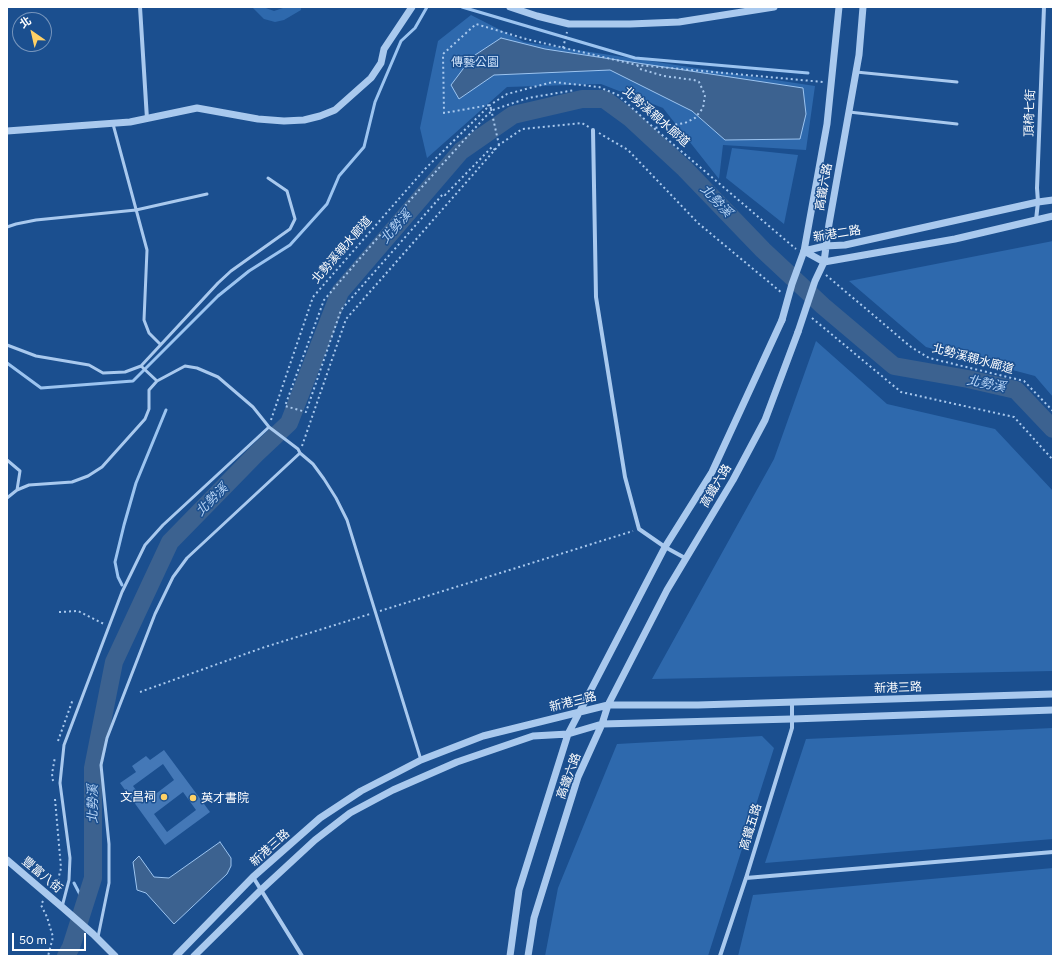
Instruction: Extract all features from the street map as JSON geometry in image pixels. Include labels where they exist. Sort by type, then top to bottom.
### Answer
[{"type":"street","points":[[140,7],[147,119]]},
{"type":"street","points":[[7,131],[112,124],[147,119],[197,108],[258,119],[284,121],[304,120],[320,116],[334,110],[371,78],[381,63],[384,49],[412,7]]},
{"type":"street","points":[[510,7],[569,24],[679,22],[774,7]]},
{"type":"street","name":"高鐵六路","points":[[510,956],[519,890],[568,734],[665,547],[712,472],[782,320],[801,251],[828,124],[839,7]]},
{"type":"street","name":"高鐵六路","points":[[528,956],[534,918],[578,777],[602,724],[608,705],[667,590],[733,480],[765,420],[798,332],[815,281],[824,262],[825,246],[859,55],[863,7]]},
{"type":"street","name":"頂椅七街","points":[[1036,220],[1038,202],[1037,188],[1044,7]]},
{"type":"street","points":[[593,130],[596,297],[625,476],[639,529],[665,547],[685,558]]},
{"type":"street","name":"新港二路","points":[[801,251],[825,246],[845,245],[1038,202],[1053,200]]},
{"type":"street","name":"新港二路","points":[[801,251],[824,262],[955,239],[1053,216]]},
{"type":"street","name":"新港三路","points":[[176,956],[254,877],[320,818],[361,791],[421,760],[483,736],[608,705],[698,705],[1053,694]]},
{"type":"street","name":"高鐵五路","points":[[720,956],[746,878],[792,728],[792,701]]},
{"type":"street","name":"新港三路","points":[[194,956],[262,889],[316,840],[344,818],[393,790],[457,762],[533,736],[568,734],[602,724],[1053,710]]},
{"type":"street","points":[[746,878],[1053,852]]},
{"type":"street","name":"豐富八街","points":[[7,860],[95,936]]},
{"type":"street","points":[[254,877],[302,956]]},
{"type":"street","points":[[95,936],[114,956]]},
{"type":"lane","points":[[856,72],[957,82]]},
{"type":"lane","points":[[849,112],[957,124]]},
{"type":"lane","points":[[112,124],[147,250],[144,320],[149,332],[160,344]]},
{"type":"lane","points":[[7,345],[36,356],[89,365],[103,373],[125,372],[142,366],[160,344],[222,279],[290,229],[295,219],[287,191],[268,178]]},
{"type":"lane","points":[[7,227],[36,220],[136,210],[207,194]]},
{"type":"lane","points":[[142,366],[157,381]]},
{"type":"lane","points":[[7,498],[17,490],[30,485],[72,482],[88,476],[102,467],[145,419],[150,409],[148,390],[157,381],[185,366],[198,368],[218,377],[253,407],[269,427],[298,449],[300,453],[313,464],[336,498],[347,520],[421,760]]},
{"type":"lane","points":[[62,907],[70,880],[70,858],[60,783],[64,745],[122,592],[146,545],[163,525],[269,427]]},
{"type":"lane","points":[[95,936],[109,883],[109,844],[101,764],[107,738],[155,614],[173,577],[187,558],[300,453]]},
{"type":"lane","points":[[7,460],[20,471],[17,490]]},
{"type":"path","points":[[499,146],[490,105],[444,113],[443,54],[476,24],[526,39],[637,65],[823,82]]},
{"type":"path","points":[[563,48],[569,24]]},
{"type":"path","points":[[637,65],[640,69],[664,76],[699,82],[706,95],[703,108],[695,118],[685,123],[654,128]]},
{"type":"path","name":"北勢溪親水廊道","points":[[269,427],[313,297],[425,169],[490,105],[507,94],[553,82],[599,87],[618,95],[654,128],[801,251]]},
{"type":"path","points":[[495,150],[492,147],[445,195],[443,194],[341,310],[306,412],[285,406],[324,300],[484,117],[493,110],[528,98],[575,90]]},
{"type":"path","points":[[300,453],[346,318],[495,150],[522,129],[582,123],[628,150],[698,222],[787,297]]},
{"type":"path","name":"北勢溪親水廊道","points":[[822,271],[911,347],[929,358],[1024,381],[1053,412]]},
{"type":"path","points":[[811,317],[901,392],[1014,416],[1053,460]]},
{"type":"path","points":[[140,692],[262,648],[639,529]]},
{"type":"path","points":[[58,612],[78,612],[109,627]]},
{"type":"path","points":[[47,894],[41,905],[47,917],[53,937],[48,956]]},
{"type":"green space","points":[[252,7],[263,7],[274,11],[286,7],[301,7],[301,10],[284,20],[275,22],[264,19]]},
{"type":"green space","name":"傳藝公園","points":[[471,15],[524,42],[815,86],[806,150],[723,145],[719,179],[663,108],[601,84],[507,87],[427,158],[420,128],[438,41]]},
{"type":"green space","points":[[732,148],[798,155],[784,224],[726,178]]},
{"type":"green space","points":[[1053,241],[1053,397],[1035,376],[926,347],[849,281]]},
{"type":"green space","points":[[816,341],[887,404],[995,429],[1053,491],[1053,671],[652,679],[774,459]]},
{"type":"green space","points":[[1053,728],[1053,839],[765,863],[806,739]]},
{"type":"green space","points":[[762,736],[774,748],[708,956],[545,956],[558,888],[617,744]]},
{"type":"green space","points":[[1053,868],[1053,956],[738,956],[753,895]]},
{"type":"shaded area","points":[[501,38],[545,49],[803,88],[806,114],[800,139],[725,140],[692,111],[610,70],[494,75],[459,99],[451,85],[472,57]]},
{"type":"shaded area","points":[[220,842],[231,858],[231,866],[227,874],[174,924],[146,893],[137,890],[133,862],[139,856],[154,877],[169,878]]},
{"type":"building","name":"英才書院","points":[[164,750],[210,812],[165,845],[120,783],[136,772],[132,766],[146,756],[150,760]],"holes":[[[163,764],[174,780],[145,802],[133,786]],[[183,792],[196,810],[167,832],[154,814]]]},
{"type":"waterway","points":[[7,363],[41,388],[133,381],[218,296],[249,271],[290,245],[327,204],[339,176],[364,147],[375,102],[401,41],[415,28],[427,7]]},
{"type":"waterway","points":[[462,7],[635,58],[808,73]]},
{"type":"waterway","name":"北勢溪","points":[[66,956],[71,947],[93,878],[93,768],[114,662],[170,542],[256,454],[289,423],[340,292],[461,151],[513,115],[582,99],[604,99],[630,118],[685,169],[763,250],[823,306],[894,366],[968,379],[1016,390],[1053,429]]},
{"type":"waterway","points":[[122,585],[118,577],[115,562],[124,525],[136,483],[166,410]]},
{"type":"waterway","points":[[74,883],[85,904]]},
{"type":"place","name":"文昌祠","points":[[164,797]]},
{"type":"place","name":"英才書院","points":[[193,798]]}]
